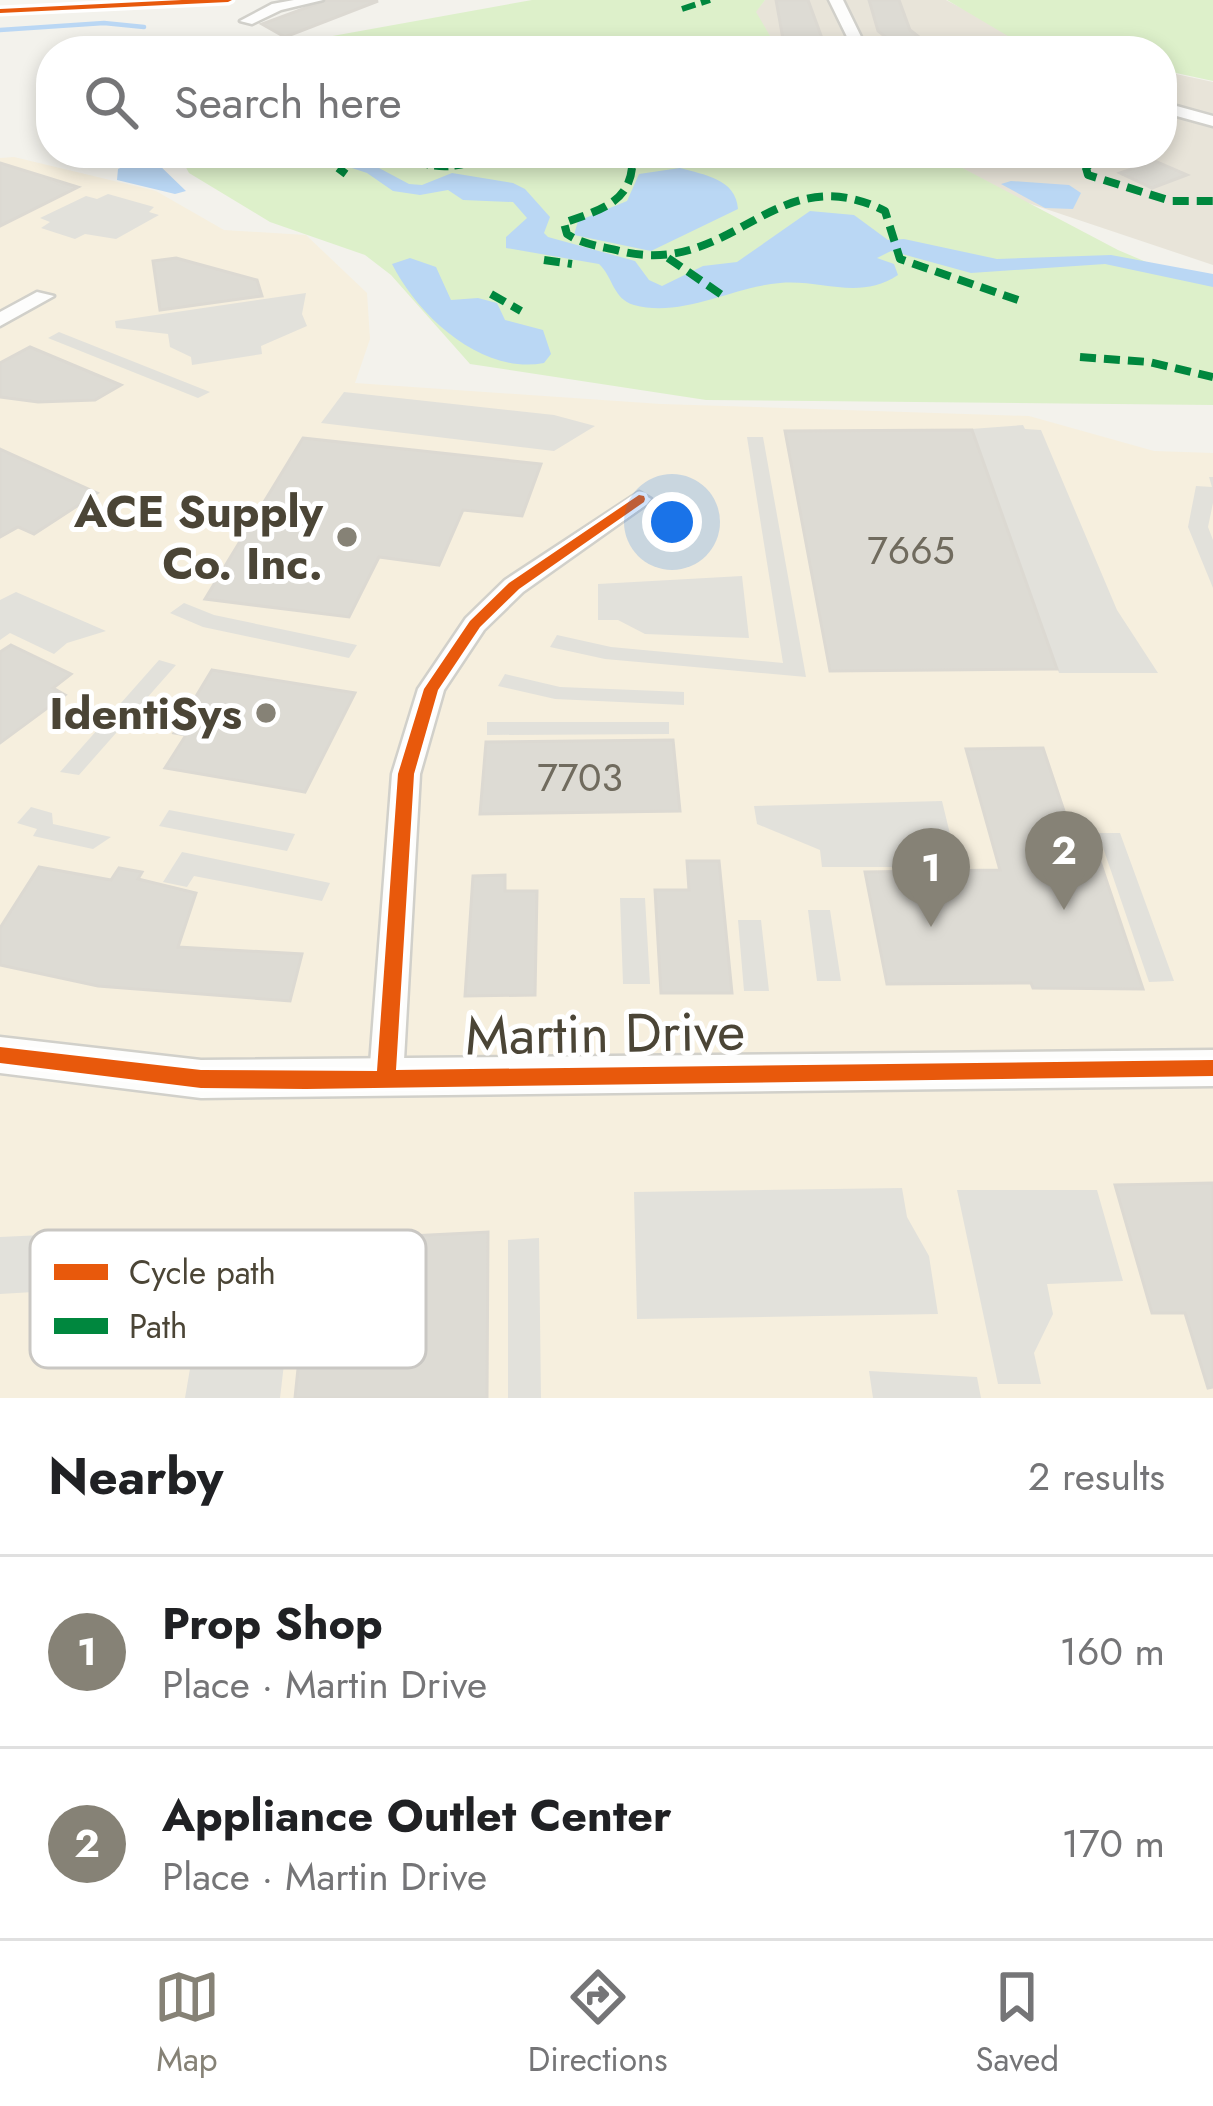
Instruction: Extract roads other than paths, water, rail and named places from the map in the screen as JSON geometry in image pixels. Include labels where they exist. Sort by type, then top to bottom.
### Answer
[{"type":"main road","points":[[0,4],[100,0]]},
{"type":"street","points":[[247,21],[277,7],[316,0]]},
{"type":"street","points":[[836,0],[854,36]]},
{"type":"street","points":[[1177,111],[1213,121]]},
{"type":"street","points":[[0,320],[44,296]]},
{"type":"street","points":[[386,1078],[406,774],[431,689],[475,624],[514,586],[639,499]]},
{"type":"street","name":"Martin Drive","points":[[0,1055],[201,1079],[1213,1068]]},
{"type":"water","points":[[162,168],[186,191],[175,194],[117,180],[118,169]]},
{"type":"water","points":[[352,168],[379,168],[409,184],[422,185],[452,173],[513,183],[525,189],[550,217],[544,233],[548,237],[635,261],[649,280],[662,286],[703,266],[737,262],[810,211],[854,215],[888,240],[904,239],[997,259],[1111,255],[1213,274],[1213,287],[1105,264],[971,273],[891,251],[877,258],[894,264],[898,275],[869,287],[780,283],[689,305],[652,308],[622,298],[599,264],[506,248],[506,237],[527,218],[513,202],[463,200],[448,190],[420,195],[393,191]]},
{"type":"water","points":[[680,168],[725,185],[738,209],[651,251],[574,235],[578,221],[627,201],[639,174]]},
{"type":"water","points":[[1001,184],[1069,185],[1081,193],[1073,209],[1045,208]]},
{"type":"water","points":[[410,258],[436,267],[451,300],[478,298],[497,303],[505,320],[543,330],[551,354],[544,363],[521,364],[498,360],[455,338],[418,303],[392,264]]},
{"type":"waterway","points":[[0,30],[104,23],[144,27]]},
{"type":"place","name":"ACE Supply Co. Inc.","points":[[347,537]]},
{"type":"place","name":"IdentiSys","points":[[266,713]]},
{"type":"place","name":"Appliance Outlet Center","points":[[1064,910]]},
{"type":"place","name":"Prop Shop","points":[[931,927]]}]
